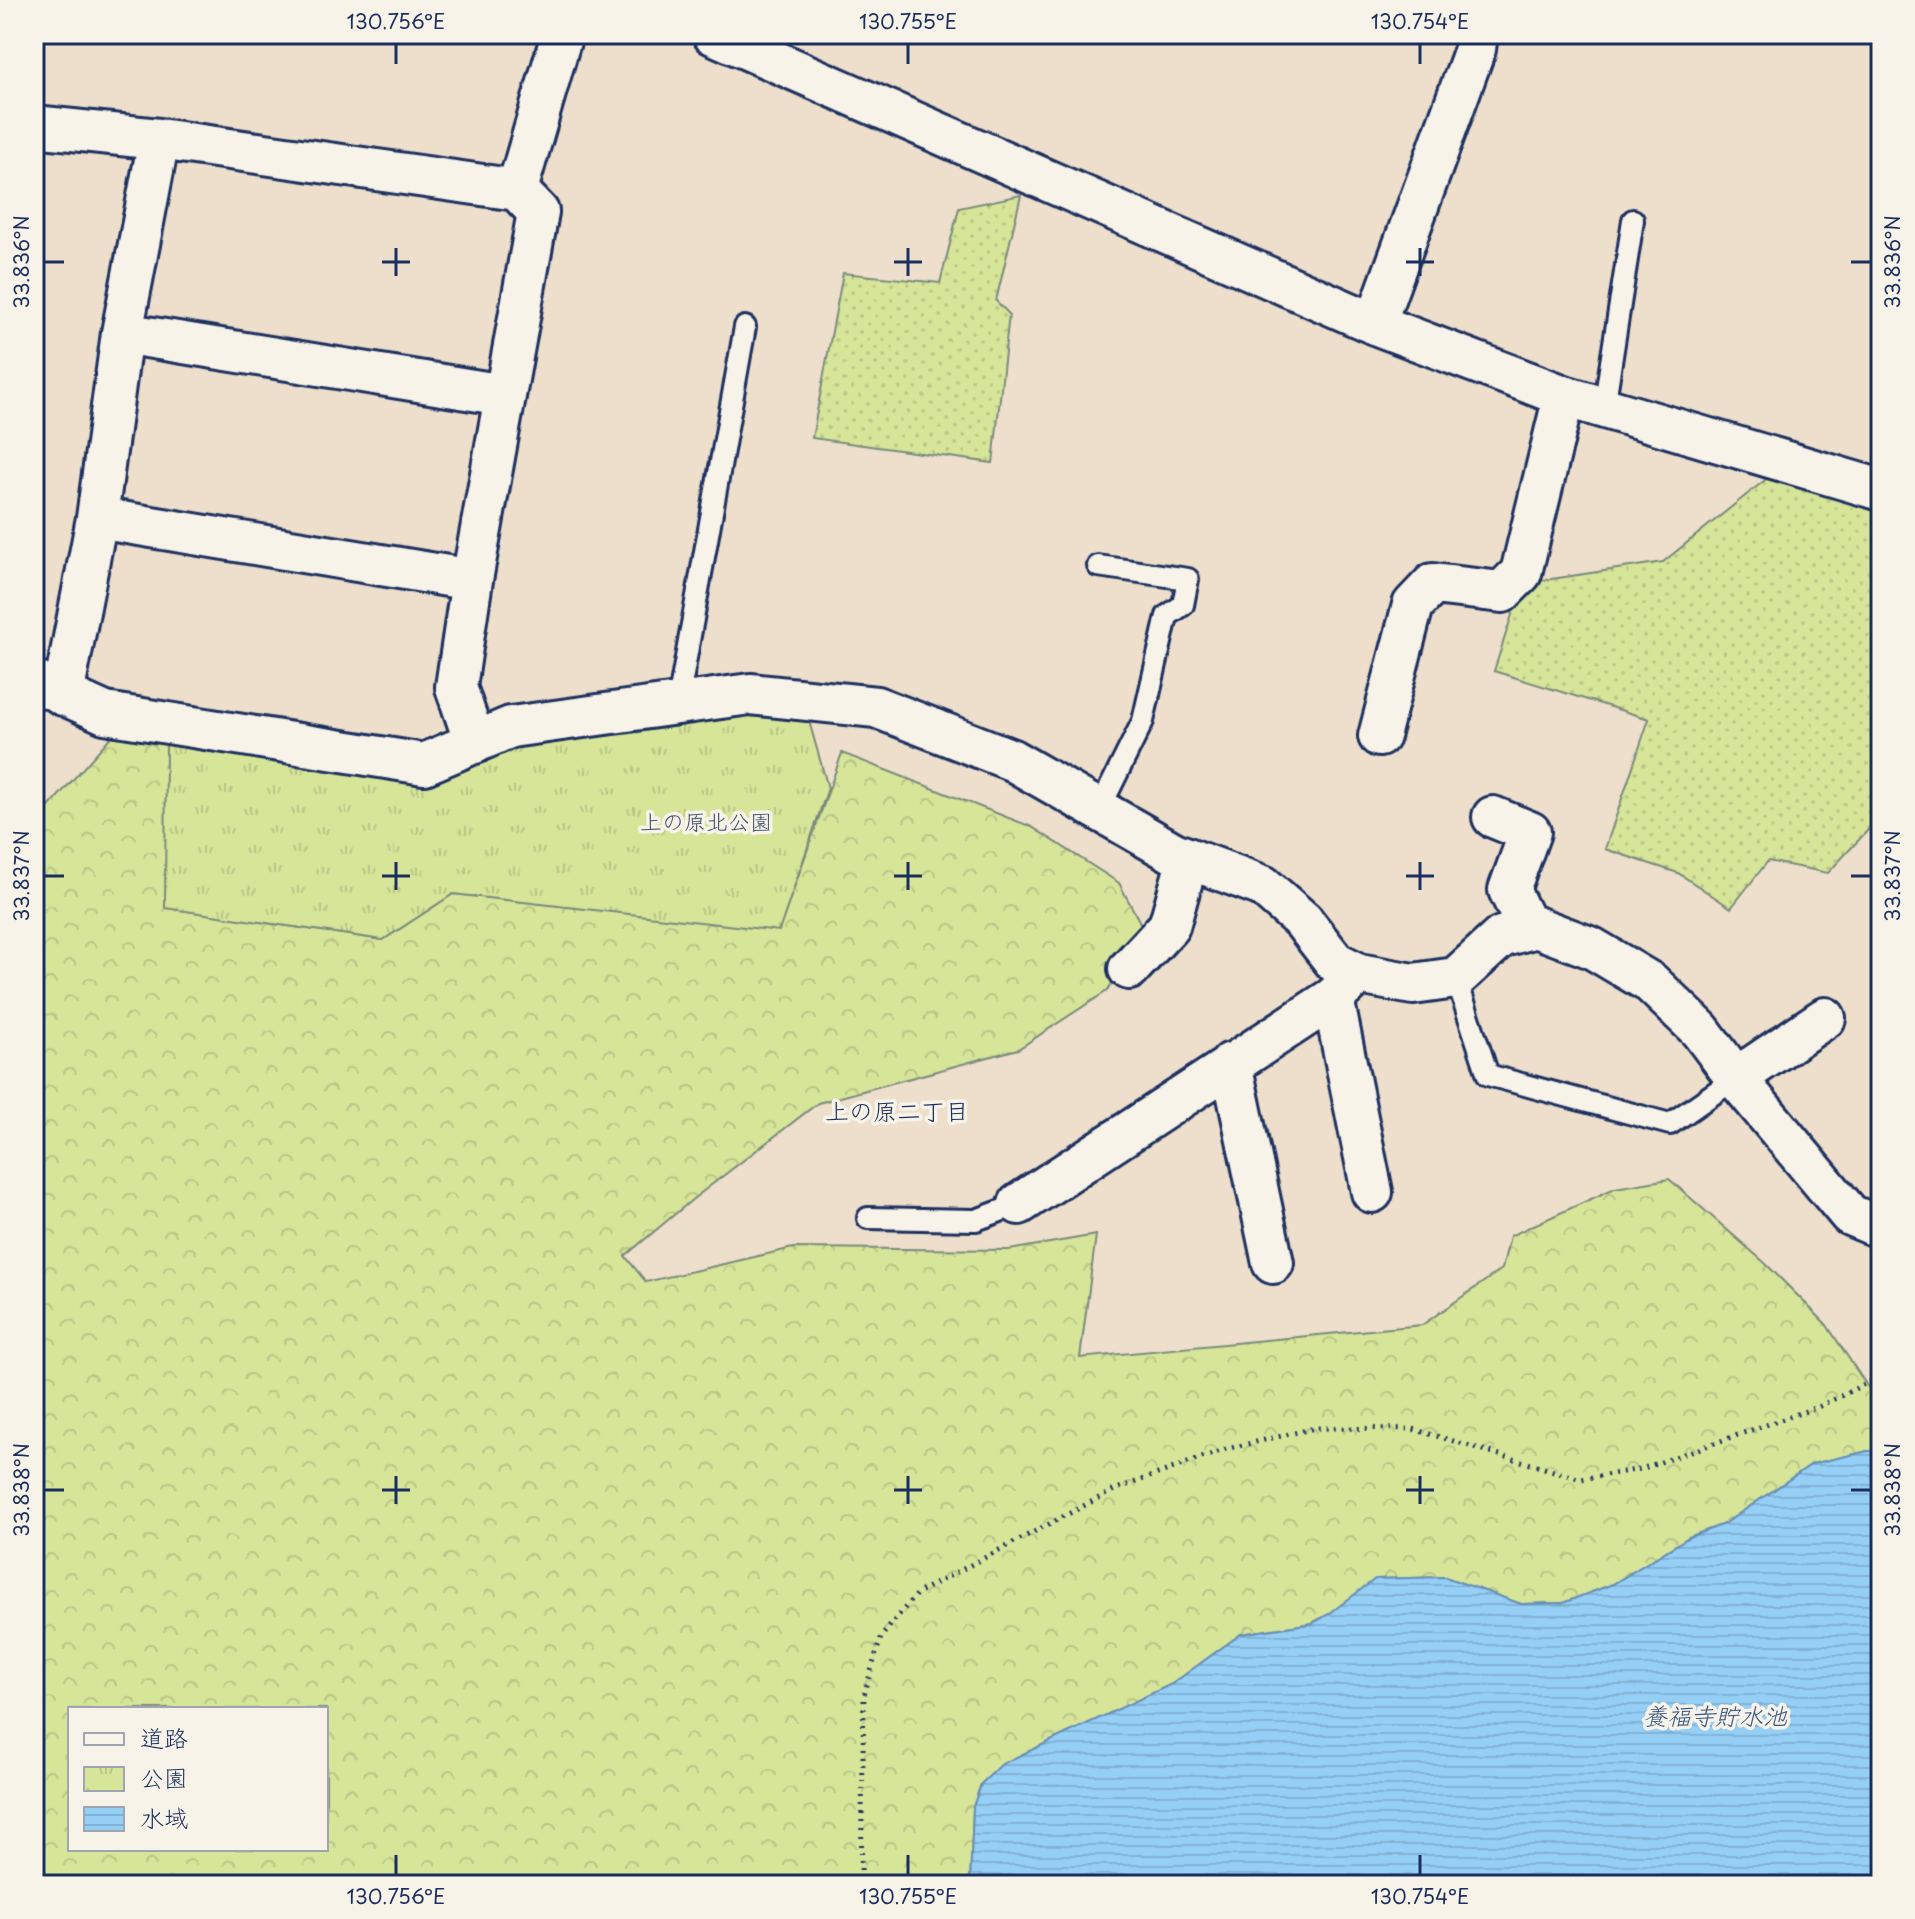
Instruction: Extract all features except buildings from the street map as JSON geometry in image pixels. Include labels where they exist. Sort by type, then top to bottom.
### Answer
[{"type":"street","points":[[517,190],[562,34]]},
{"type":"street","points":[[713,34],[1375,324],[1564,396],[1881,490]]},
{"type":"street","points":[[1375,324],[1467,39]]},
{"type":"street","points":[[34,126],[159,139],[517,190],[538,212],[472,580],[456,687],[475,743]]},
{"type":"street","points":[[159,139],[122,333],[97,518],[49,688],[105,713],[424,764],[511,727],[678,703],[750,694],[876,707],[1012,760],[1174,853],[1263,886],[1303,921],[1335,962],[1346,986],[1372,1192]]},
{"type":"street","points":[[122,333],[504,395]]},
{"type":"street","points":[[1379,736],[1413,605],[1433,584],[1502,592],[1521,573],[1564,396]]},
{"type":"street","points":[[97,518],[472,580]]},
{"type":"street","points":[[1493,817],[1530,832],[1509,890],[1528,929]]},
{"type":"street","points":[[1129,969],[1169,926],[1188,859]]},
{"type":"street","points":[[1019,1204],[1346,986],[1413,984],[1456,978],[1501,937],[1536,927],[1592,948],[1651,983],[1700,1030],[1850,1215],[1881,1228]]},
{"type":"street","points":[[1736,1078],[1825,1018]]},
{"type":"street","points":[[1231,1063],[1273,1263]]},
{"type":"lane","points":[[1604,408],[1633,220]]},
{"type":"lane","points":[[678,703],[745,327]]},
{"type":"lane","points":[[1098,566],[1188,579],[1183,605],[1167,616],[1143,721],[1100,808]]},
{"type":"lane","points":[[1456,978],[1488,1075],[1670,1124],[1736,1078]]},
{"type":"lane","points":[[868,1218],[976,1220],[1019,1204]]},
{"type":"path","points":[[865,1885],[861,1877],[864,1695],[881,1637],[917,1593],[1114,1490],[1226,1449],[1315,1428],[1413,1429],[1581,1479],[1641,1469],[1820,1406],[1881,1376]]},
{"type":"green space","points":[[1021,195],[996,301],[1009,314],[993,463],[812,438],[843,273],[940,283],[959,208]]},
{"type":"green space","points":[[1770,476],[1881,510],[1881,816],[1828,873],[1768,861],[1731,908],[1678,873],[1605,849],[1649,719],[1494,671],[1516,602],[1532,582],[1663,562]]},
{"type":"green space","name":"上の原北公園","points":[[778,710],[809,721],[828,788],[779,931],[453,894],[383,940],[165,908],[166,740],[441,780],[520,740],[625,734]]},
{"type":"green space","points":[[114,733],[166,740],[166,908],[383,940],[453,894],[779,930],[842,753],[1032,827],[1119,883],[1145,932],[1107,991],[1018,1049],[818,1103],[693,1199],[625,1256],[646,1282],[793,1248],[1009,1250],[1096,1235],[1080,1358],[1422,1325],[1502,1269],[1510,1236],[1615,1188],[1669,1179],[1765,1263],[1826,1324],[1881,1407],[1881,1451],[1868,1451],[1812,1464],[1724,1524],[1689,1537],[1613,1584],[1563,1603],[1521,1604],[1445,1577],[1376,1579],[1312,1623],[1241,1634],[1172,1684],[1002,1764],[981,1784],[973,1807],[970,1885],[60,1885],[34,1871],[34,824]]},
{"type":"water","name":"養福寺貯水池","points":[[1868,1451],[1881,1451],[1881,1885],[970,1885],[973,1807],[981,1784],[1002,1764],[1172,1684],[1241,1634],[1313,1623],[1375,1579],[1445,1577],[1521,1604],[1563,1603],[1613,1584],[1689,1537],[1724,1524],[1812,1464]]},
{"type":"district","name":"上の原二丁目","points":[[897,1112]]}]
